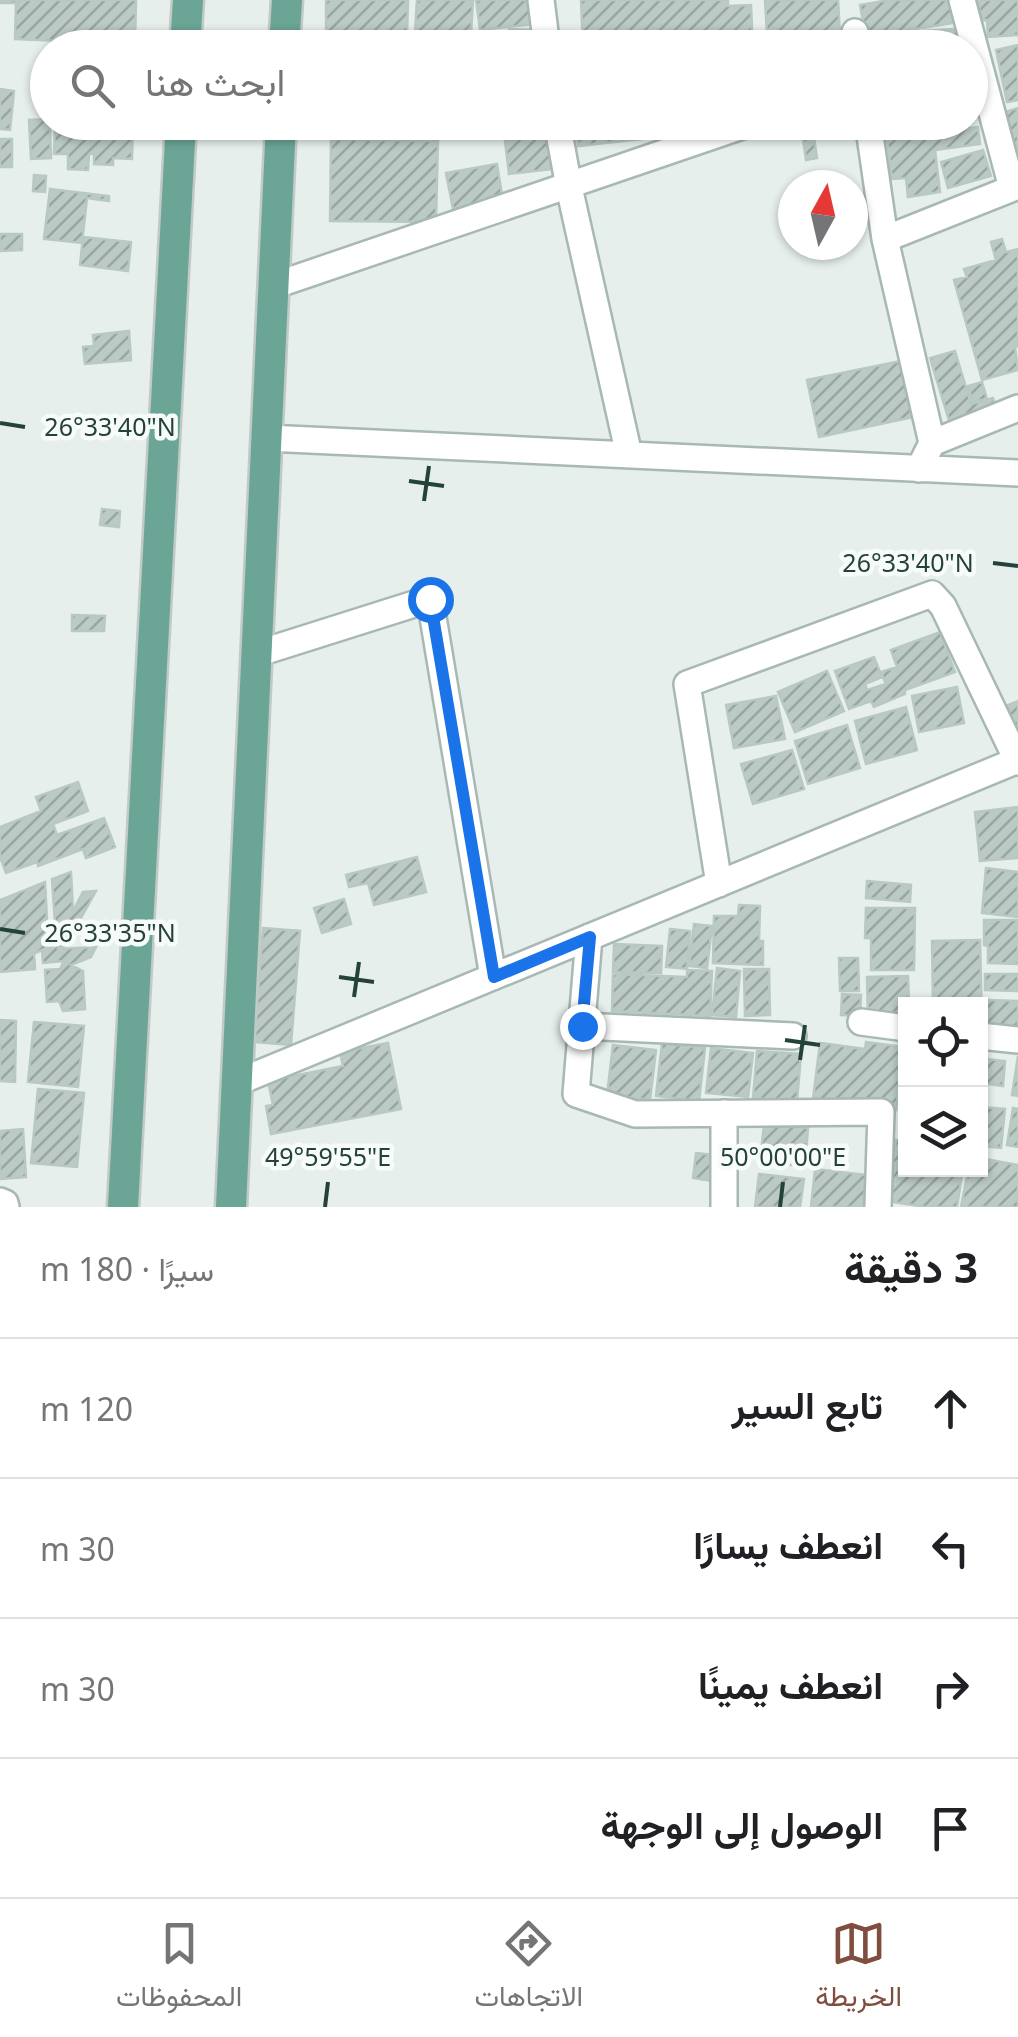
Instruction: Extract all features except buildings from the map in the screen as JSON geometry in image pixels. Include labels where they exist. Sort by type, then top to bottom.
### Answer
[{"type":"main road","points":[[186,30],[188,0]]},
{"type":"main road","points":[[285,30],[286,0]]},
{"type":"main road","points":[[123,1207],[180,140]]},
{"type":"main road","points":[[231,1207],[280,140]]},
{"type":"street","points":[[542,0],[546,30]]},
{"type":"street","points":[[962,0],[971,30]]},
{"type":"street","points":[[885,238],[1015,187],[988,92]]},
{"type":"street","points":[[560,140],[629,455]]},
{"type":"street","points":[[274,286],[703,140]]},
{"type":"street","points":[[871,140],[885,238],[932,442],[919,468]]},
{"type":"street","points":[[932,442],[1018,408]]},
{"type":"street","points":[[266,438],[1018,473]]},
{"type":"street","points":[[236,1083],[720,884],[1018,761],[942,606],[932,594],[687,684],[720,884]]},
{"type":"street","points":[[256,654],[430,599],[494,977]]},
{"type":"street","points":[[590,937],[576,1094],[635,1114],[881,1112],[878,1207]]},
{"type":"street","points":[[861,1022],[898,1027]]},
{"type":"street","points":[[582,1026],[794,1036]]},
{"type":"street","points":[[988,1037],[1018,1040]]},
{"type":"street","points":[[724,1113],[724,1207]]},
{"type":"street","points":[[0,1202],[6,1207]]},
{"type":"route","points":[[430,599],[494,977],[590,937],[582,1026]]}]
